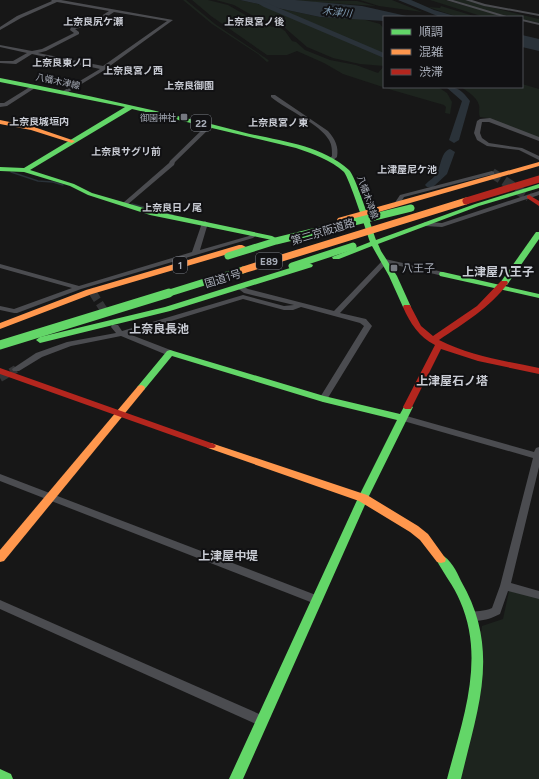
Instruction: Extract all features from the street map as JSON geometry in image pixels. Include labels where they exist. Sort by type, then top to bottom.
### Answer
[{"type":"main road","name":"八幡木津線","points":[[0,80],[65,92],[210,125],[319,153],[332,159],[348,172],[374,242],[421,333],[435,343],[461,353],[539,371]]},
{"type":"main road","points":[[25,170],[130,107]]},
{"type":"main road","points":[[0,122],[32,128],[72,141]]},
{"type":"main road","name":"1","points":[[0,326],[33,312],[107,287],[272,238],[364,216],[397,204],[539,164]]},
{"type":"main road","points":[[0,169],[25,170],[72,185],[90,194],[153,213],[272,238]]},
{"type":"main road","name":"第二京阪道路","points":[[0,344],[500,188],[539,172]]},
{"type":"main road","name":"第二京阪道路","points":[[130,295],[500,188],[539,179]]},
{"type":"main road","name":"国道1号","points":[[0,351],[72,331],[118,327],[167,309],[240,287],[374,242],[477,205],[539,186]]},
{"type":"main road","points":[[33,312],[276,241],[500,188]]},
{"type":"main road","points":[[118,327],[191,297],[368,241],[500,188]]},
{"type":"main road","points":[[528,197],[539,204]]},
{"type":"main road","points":[[236,779],[363,498],[403,418],[435,343],[502,288],[537,239]]},
{"type":"main road","points":[[443,274],[539,296]]},
{"type":"main road","points":[[0,336],[33,325]]},
{"type":"main road","points":[[0,558],[170,353],[323,399],[403,418]]},
{"type":"main road","points":[[0,371],[363,498],[394,516],[420,534],[441,558],[458,585],[472,616],[476,630],[478,662],[468,722],[454,779]]},
{"type":"main road","points":[[0,776],[6,779]]},
{"type":"street","points":[[0,29],[19,17],[54,0],[171,20],[103,68],[65,92]]},
{"type":"street","points":[[448,0],[504,16]]},
{"type":"street","points":[[467,0],[484,5],[539,15]]},
{"type":"street","points":[[0,62],[14,63],[31,53],[44,50],[75,35],[77,32],[72,30],[73,28],[94,23],[113,10]]},
{"type":"street","points":[[523,20],[539,24]]},
{"type":"street","points":[[0,46],[103,68]]},
{"type":"street","points":[[0,105],[5,105],[35,86]]},
{"type":"street","points":[[273,96],[316,125],[330,137],[336,151],[335,156],[332,159]]},
{"type":"street","points":[[539,139],[490,120],[480,121],[477,133],[479,139],[489,146],[520,149],[539,158]]},
{"type":"street","points":[[125,204],[172,164],[172,162],[210,125]]},
{"type":"street","points":[[397,204],[402,196],[492,173]]},
{"type":"street","points":[[425,224],[442,225],[539,193]]},
{"type":"street","points":[[195,254],[205,224]]},
{"type":"street","points":[[0,308],[14,311],[79,288],[90,287],[251,237],[254,234]]},
{"type":"street","points":[[336,313],[385,261],[443,274]]},
{"type":"street","points":[[0,266],[79,288]]},
{"type":"street","points":[[240,287],[246,290],[363,321],[368,326],[323,399]]},
{"type":"street","points":[[118,327],[242,297],[284,308],[298,307],[300,304]]},
{"type":"street","points":[[118,327],[170,353]]},
{"type":"street","points":[[16,369],[39,355],[70,344],[116,336],[118,327]]},
{"type":"street","points":[[403,418],[538,453],[505,586],[496,611],[488,615],[472,616]]},
{"type":"street","points":[[0,477],[317,600]]},
{"type":"street","points":[[505,586],[539,595]]},
{"type":"street","points":[[0,604],[262,721]]},
{"type":"shaded area","points":[[183,0],[186,0],[215,24],[269,61],[267,62],[258,54],[212,24]]},
{"type":"shaded area","points":[[192,0],[208,0],[228,5],[249,17],[272,27],[279,27],[285,31],[292,41],[296,42],[305,50],[330,60],[356,65],[378,73],[383,67],[383,87],[343,74],[324,63],[297,51],[287,55],[267,55],[211,16]]},
{"type":"shaded area","points":[[216,0],[240,0],[320,17],[362,19],[380,24],[383,28],[383,66],[360,64],[333,58],[307,47],[284,27],[255,17],[234,5]]},
{"type":"shaded area","points":[[295,0],[357,1],[376,6],[300,1]]},
{"type":"shaded area","points":[[360,0],[392,0],[422,12],[379,6]]},
{"type":"shaded area","points":[[430,0],[445,0],[502,16],[481,16]]},
{"type":"shaded area","points":[[453,0],[465,0],[539,19],[539,23],[523,19],[523,16],[509,16]]},
{"type":"shaded area","points":[[441,6],[474,16],[455,16],[428,7],[440,8]]},
{"type":"shaded area","points":[[523,84],[539,89],[539,138],[488,118],[480,117],[478,102],[472,94],[463,88],[523,88]]},
{"type":"shaded area","points":[[386,88],[440,88],[447,93],[452,102],[450,114],[445,113],[446,107],[444,105]]},
{"type":"shaded area","points":[[509,591],[539,598],[539,779],[461,779],[482,626],[503,619]]},
{"type":"water","name":"木津川","points":[[240,0],[295,0],[362,6],[407,16],[383,16],[383,21],[320,17]]},
{"type":"water","points":[[398,0],[411,0],[434,10],[455,16],[438,16]]},
{"type":"water","points":[[523,35],[539,39],[539,51],[523,47]]},
{"type":"waterway","points":[[255,0],[383,56]]},
{"type":"waterway","points":[[452,88],[458,92],[466,101],[454,140]]},
{"type":"waterway","points":[[430,185],[442,174],[450,152]]},
{"type":"waterway","points":[[11,172],[38,181],[53,182],[63,185]]},
{"type":"waterway","points":[[132,204],[173,215]]},
{"type":"tunnel","points":[[492,173],[529,197]]},
{"type":"tunnel","points":[[91,289],[94,294]]},
{"type":"tunnel","points":[[93,293],[107,315]]},
{"type":"tunnel","points":[[0,378],[16,369]]},
{"type":"traffic: fast","points":[[0,80],[92,98],[285,143],[312,151],[325,157],[348,172],[377,251],[393,276],[407,307]]},
{"type":"traffic: fast","points":[[25,170],[130,107]]},
{"type":"traffic: fast","points":[[0,169],[25,170],[72,185],[90,194],[153,213],[272,238]]},
{"type":"traffic: fast","points":[[336,257],[477,205],[539,186]]},
{"type":"traffic: fast","points":[[228,256],[276,241],[411,208]]},
{"type":"traffic: fast","points":[[504,283],[539,234]]},
{"type":"traffic: fast","points":[[292,266],[353,246]]},
{"type":"traffic: fast","points":[[40,340],[167,309],[309,265]]},
{"type":"traffic: fast","points":[[0,345],[243,270]]},
{"type":"traffic: fast","points":[[443,274],[539,296]]},
{"type":"traffic: fast","points":[[141,388],[170,353],[323,399],[403,418]]},
{"type":"traffic: fast","points":[[236,779],[363,498],[408,407]]},
{"type":"traffic: fast","points":[[441,559],[455,579],[466,600],[474,624],[478,648],[477,681],[471,714],[454,779]]},
{"type":"traffic: fast","points":[[0,776],[6,779]]},
{"type":"traffic: slow","points":[[0,122],[32,128],[72,141]]},
{"type":"traffic: slow","points":[[341,220],[539,164]]},
{"type":"traffic: slow","points":[[243,270],[466,201]]},
{"type":"traffic: slow","points":[[0,326],[89,292],[242,247]]},
{"type":"traffic: slow","points":[[0,558],[141,388]]},
{"type":"traffic: slow","points":[[211,446],[363,498],[414,529],[424,537],[441,559]]},
{"type":"traffic: jam","points":[[466,201],[539,179]]},
{"type":"traffic: jam","points":[[529,197],[539,204]]},
{"type":"traffic: jam","points":[[432,341],[480,308],[504,283]]},
{"type":"traffic: jam","points":[[407,307],[420,331],[448,348],[478,358],[539,371]]},
{"type":"traffic: jam","points":[[408,407],[439,345]]},
{"type":"traffic: jam","points":[[0,371],[120,414]]},
{"type":"traffic: jam","points":[[120,414],[211,446]]},
{"type":"place","name":"御園神社","points":[[184,117]]},
{"type":"place","name":"八王子","points":[[394,268]]},
{"type":"district","name":"上奈良尻ケ瀬","points":[[93,21]]},
{"type":"district","name":"上奈良宮ノ後","points":[[254,21]]},
{"type":"district","name":"上奈良東ノ口","points":[[62,62]]},
{"type":"district","name":"上奈良宮ノ西","points":[[133,70]]},
{"type":"district","name":"上奈良御園","points":[[189,85]]},
{"type":"district","name":"上奈良城垣内","points":[[39,121]]},
{"type":"district","name":"上奈良宮ノ東","points":[[278,122]]},
{"type":"district","name":"上奈良サグリ前","points":[[126,151]]},
{"type":"district","name":"上津屋尼ケ池","points":[[407,169]]},
{"type":"district","name":"上奈良日ノ尾","points":[[172,207]]},
{"type":"district","name":"上津屋八王子","points":[[498,272]]},
{"type":"district","name":"上奈良長池","points":[[159,329]]},
{"type":"district","name":"上津屋石ノ塔","points":[[452,381]]},
{"type":"district","name":"上津屋中堤","points":[[228,556]]}]
